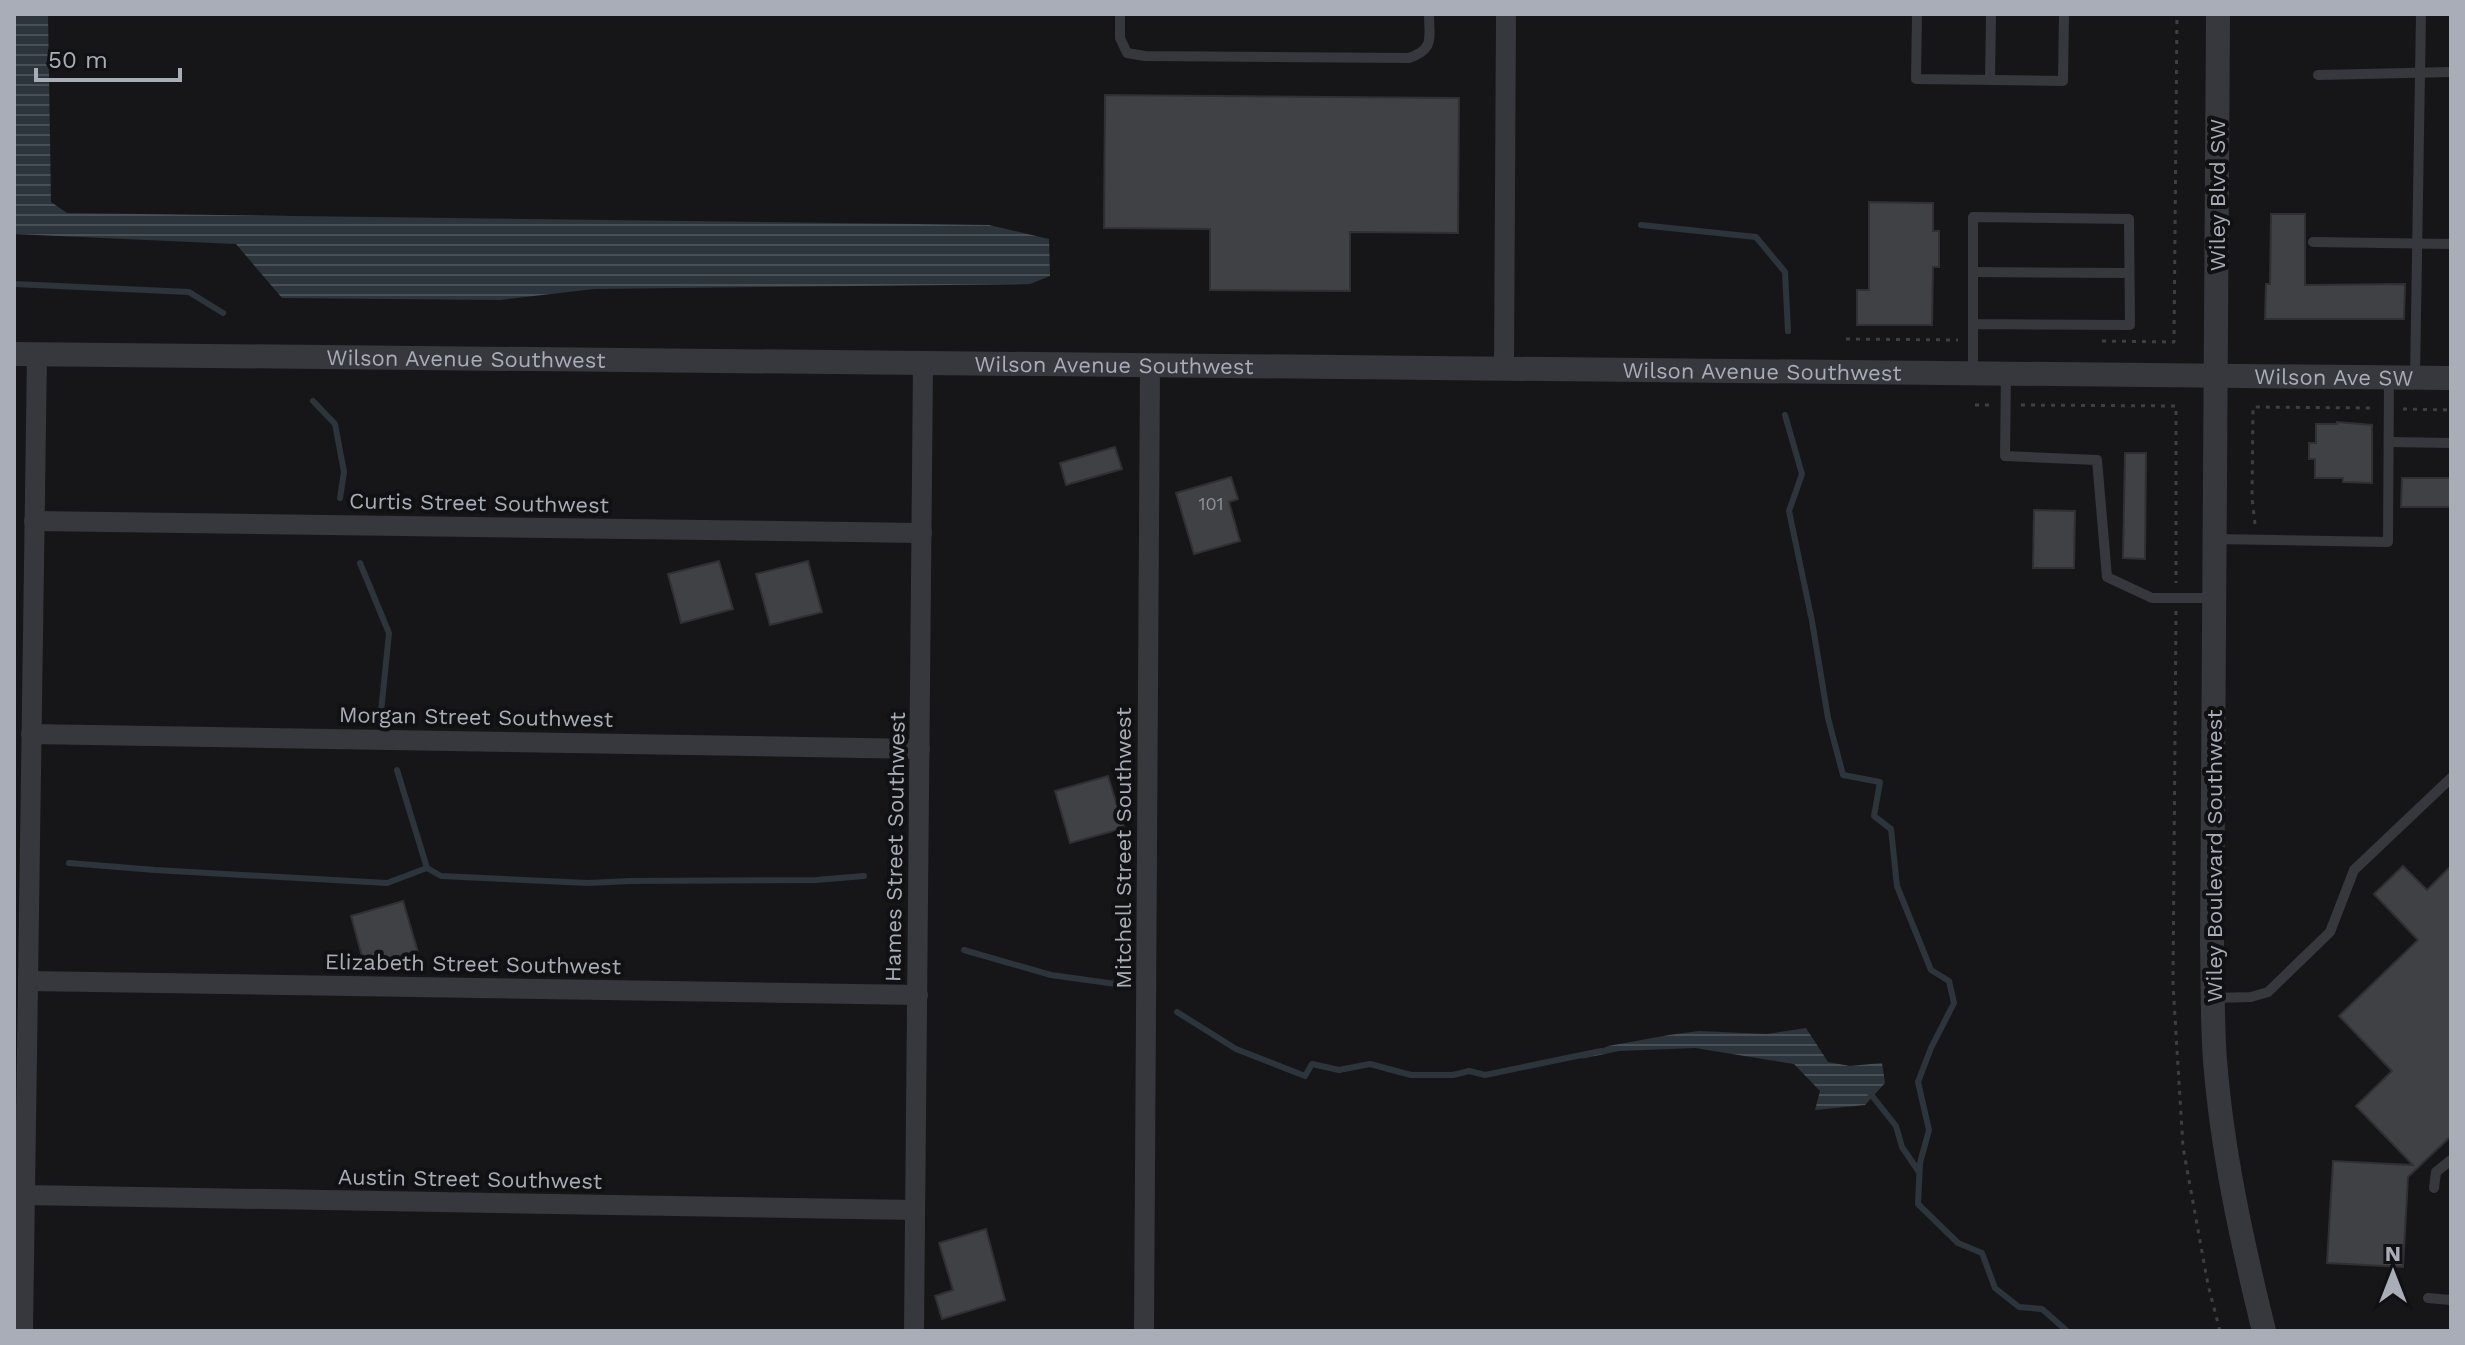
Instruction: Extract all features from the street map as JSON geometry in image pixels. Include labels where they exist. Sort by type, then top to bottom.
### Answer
[{"type":"street","points":[[1504,369],[1506,14]]},
{"type":"street","name":"Wiley Blvd SW","points":[[2216,376],[2218,14]]},
{"type":"street","points":[[23,1331],[34,521],[25,354]]},
{"type":"street","name":"Wilson Avenue Southwest","points":[[25,354],[2216,376]]},
{"type":"street","name":"Hames Street Southwest","points":[[914,1331],[923,364]]},
{"type":"street","name":"Mitchell Street Southwest","points":[[1144,1331],[1150,366]]},
{"type":"street","name":"Wilson Ave SW","points":[[2216,376],[2451,378]]},
{"type":"street","name":"Wiley Boulevard Southwest","points":[[2216,376],[2212,927],[2215,1060],[2226,1151],[2245,1254],[2264,1331]]},
{"type":"street","name":"Curtis Street Southwest","points":[[34,521],[922,533]]},
{"type":"street","name":"Morgan Street Southwest","points":[[31,734],[920,749]]},
{"type":"street","name":"Elizabeth Street Southwest","points":[[28,981],[918,995]]},
{"type":"street","name":"Austin Street Southwest","points":[[24,1195],[915,1210]]},
{"type":"lane","points":[[1120,14],[1120,38],[1127,53],[1145,56],[1393,58],[1409,58],[1423,53],[1429,43],[1429,14]]},
{"type":"lane","points":[[1917,14],[1916,79],[2063,81],[2064,14]]},
{"type":"lane","points":[[1990,80],[1991,14]]},
{"type":"lane","points":[[2415,378],[2421,14]]},
{"type":"lane","points":[[2318,75],[2451,72]]},
{"type":"lane","points":[[1973,324],[2130,325],[2129,219],[1973,217],[1973,272],[1973,324],[1973,374]]},
{"type":"lane","points":[[2313,242],[2451,244]]},
{"type":"lane","points":[[1973,272],[2128,273]]},
{"type":"lane","points":[[2006,374],[2005,456],[2097,460],[2107,577],[2152,598],[2214,598]]},
{"type":"lane","points":[[2214,539],[2388,542],[2389,378]]},
{"type":"lane","points":[[2389,442],[2451,443]]},
{"type":"lane","points":[[2213,998],[2251,997],[2268,992],[2330,932],[2354,870],[2451,778]]},
{"type":"lane","points":[[2434,1188],[2436,1172],[2451,1160]]},
{"type":"lane","points":[[2428,1298],[2451,1300]]},
{"type":"path","points":[[2174,342],[2177,14]]},
{"type":"path","points":[[1975,405],[2176,406],[2173,985],[2183,1147],[2208,1285],[2220,1331]]},
{"type":"path","points":[[2255,540],[2253,407],[2451,410]]},
{"type":"shaded area","points":[[14,14],[48,14],[51,202],[67,213],[989,225],[1049,239],[1050,276],[1030,284],[594,289],[500,300],[282,298],[236,244],[14,234]]},
{"type":"shaded area","points":[[1806,1028],[1828,1062],[1850,1066],[1882,1063],[1885,1083],[1865,1105],[1815,1110],[1820,1091],[1794,1064],[1695,1048],[1619,1051],[1581,1059],[1608,1046],[1669,1035],[1699,1031],[1767,1034]]},
{"type":"building","points":[[1105,95],[1459,98],[1458,233],[1350,232],[1350,291],[1210,290],[1210,229],[1104,228]]},
{"type":"building","points":[[1869,202],[1933,203],[1933,231],[1939,231],[1939,267],[1933,267],[1932,325],[1857,325],[1857,290],[1869,290]]},
{"type":"building","points":[[2271,214],[2305,214],[2305,285],[2405,284],[2404,319],[2265,319],[2266,284],[2270,284]]},
{"type":"building","points":[[2316,424],[2372,425],[2372,483],[2343,482],[2343,478],[2315,478],[2315,459],[2309,459],[2309,443],[2316,443]]},
{"type":"building","points":[[1115,447],[1122,469],[1066,485],[1060,463]]},
{"type":"building","points":[[2125,453],[2146,453],[2145,559],[2123,558]]},
{"type":"building","points":[[1231,477],[1238,499],[1229,502],[1240,541],[1194,554],[1176,493]]},
{"type":"building","points":[[2402,478],[2451,478],[2451,507],[2401,507]]},
{"type":"building","points":[[2034,510],[2075,511],[2074,568],[2033,568]]},
{"type":"building","points":[[719,561],[733,609],[681,623],[668,574]]},
{"type":"building","points":[[808,561],[822,612],[770,625],[756,574]]},
{"type":"building","points":[[1108,776],[1124,828],[1070,843],[1055,791]]},
{"type":"building","points":[[2403,866],[2427,890],[2451,866],[2451,1136],[2408,1177],[2403,1267],[2327,1263],[2333,1161],[2413,1165],[2356,1106],[2392,1071],[2339,1016],[2418,940],[2374,894]]},
{"type":"building","points":[[403,901],[418,952],[365,967],[351,916]]},
{"type":"building","points":[[986,1229],[1005,1300],[942,1319],[935,1296],[953,1290],[939,1243]]},
{"type":"waterway","points":[[1641,225],[1756,237],[1785,272],[1788,331]]},
{"type":"waterway","points":[[14,284],[189,292],[223,313]]},
{"type":"waterway","points":[[313,401],[335,424],[344,472],[340,498]]},
{"type":"waterway","points":[[1785,415],[1802,474],[1789,511],[1828,718],[1843,775],[1880,782],[1874,816],[1891,829],[1897,886],[1931,970],[1949,981],[1954,1003],[1918,1082],[1929,1130],[1920,1163],[1918,1204],[1958,1243],[1982,1253],[1995,1288],[2019,1307],[2042,1309],[2067,1331]]},
{"type":"waterway","points":[[360,563],[389,633],[381,712]]},
{"type":"waterway","points":[[397,770],[427,868],[441,876],[588,883],[816,880],[864,876]]},
{"type":"waterway","points":[[69,863],[387,883],[427,868]]},
{"type":"waterway","points":[[964,950],[1051,975],[1123,985]]},
{"type":"waterway","points":[[1177,1012],[1236,1049],[1305,1076],[1312,1064],[1339,1070],[1370,1064],[1411,1075],[1453,1075],[1469,1071],[1485,1075],[1601,1051]]},
{"type":"waterway","points":[[1869,1092],[1896,1126],[1902,1147],[1919,1172]]}]
